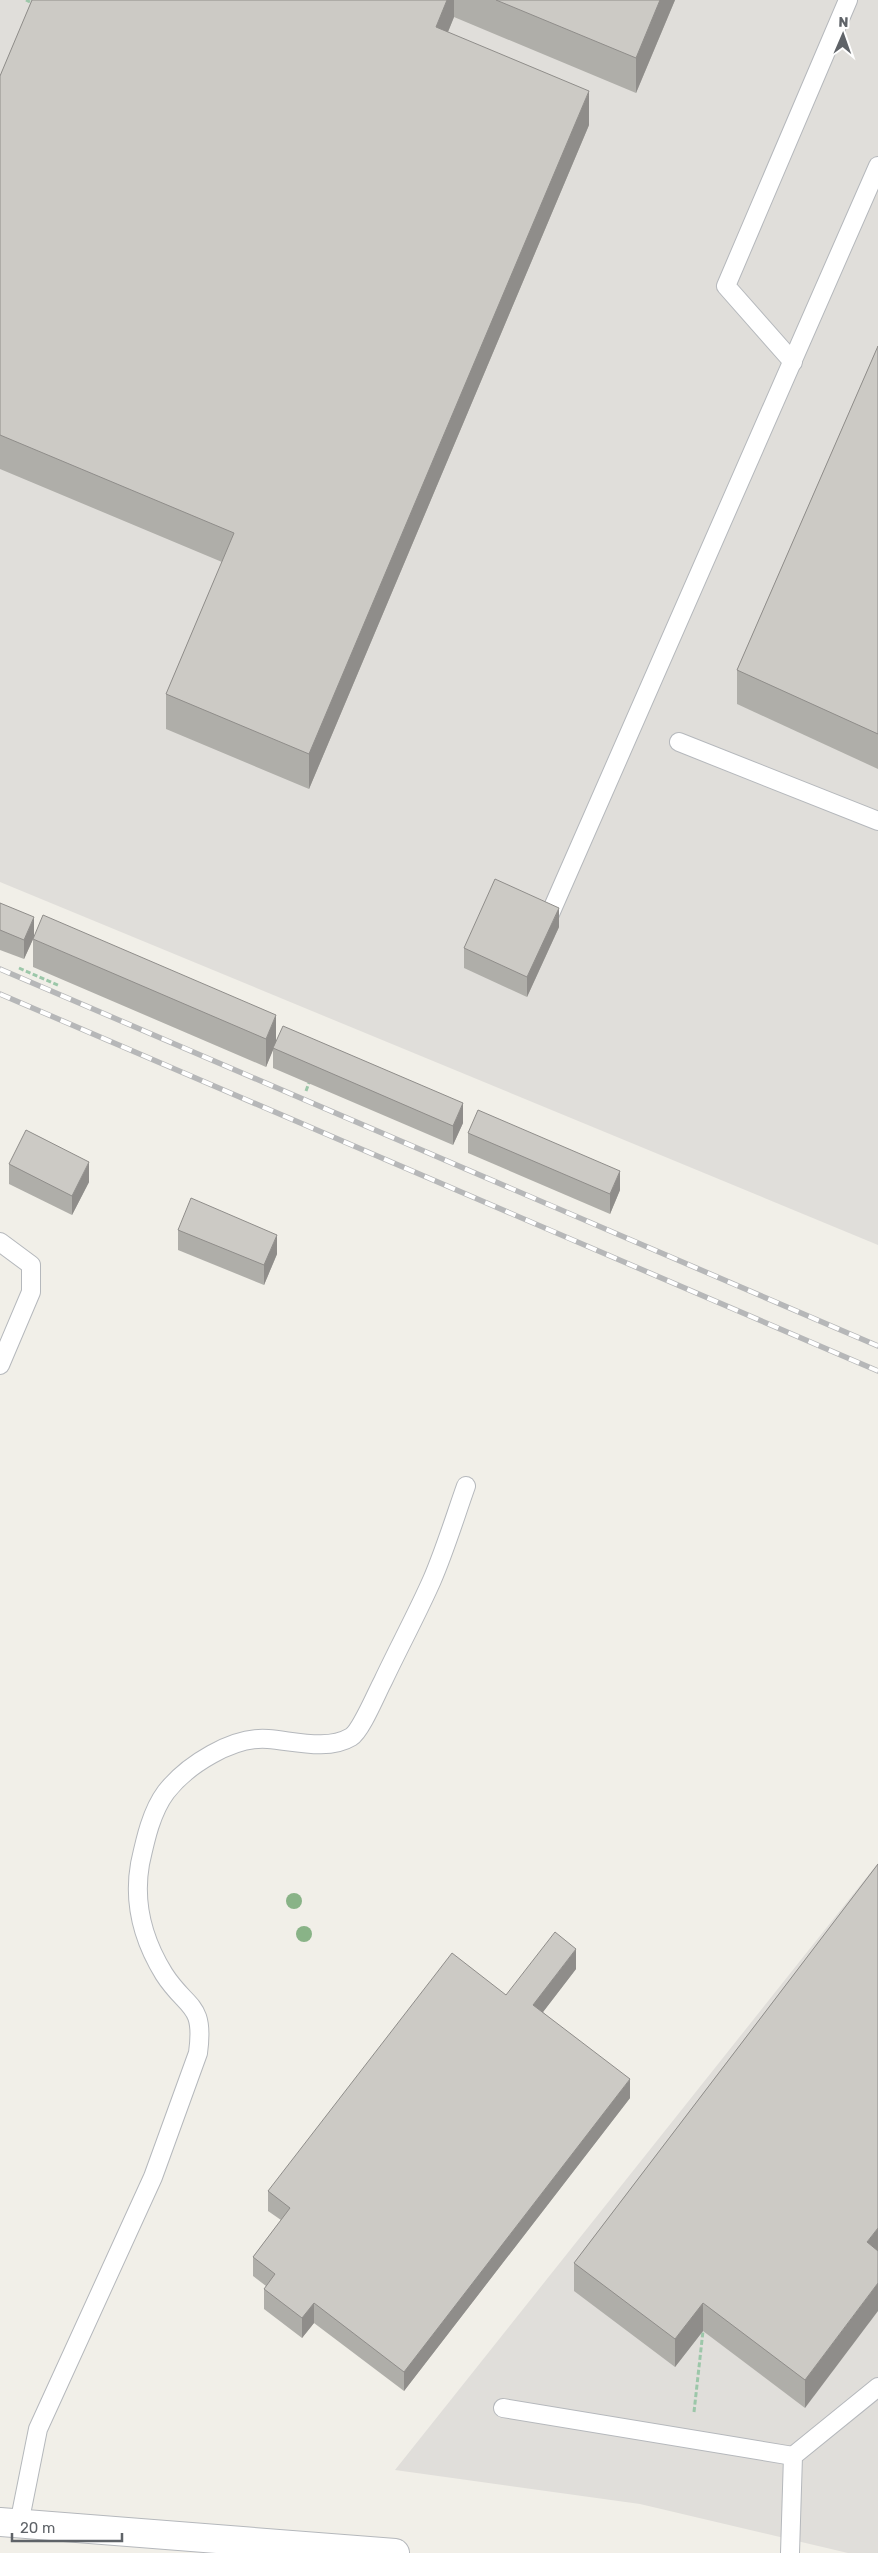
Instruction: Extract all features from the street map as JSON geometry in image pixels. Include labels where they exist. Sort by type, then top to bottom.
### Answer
[{"type":"street","points":[[10,2523],[395,2553]]},
{"type":"lane","points":[[793,362],[726,286],[848,0]]},
{"type":"lane","points":[[550,914],[878,166]]},
{"type":"lane","points":[[679,742],[878,821]]},
{"type":"lane","points":[[0,1242],[31,1265],[32,1292],[0,1365]]},
{"type":"lane","points":[[10,2523],[38,2429],[153,2177],[198,2053],[201,2032],[196,2010],[165,1976],[148,1946],[137,1907],[140,1866],[148,1830],[166,1793],[195,1764],[226,1746],[266,1738],[334,1744],[353,1737],[368,1712],[432,1580],[466,1486]]},
{"type":"lane","points":[[790,2553],[794,2456],[878,2387]]},
{"type":"lane","points":[[503,2408],[794,2456]]},
{"type":"path","points":[[19,968],[60,986]]},
{"type":"path","points":[[306,1091],[313,1072]]},
{"type":"path","points":[[690,2439],[703,2331]]},
{"type":"shaded area","points":[[0,0],[878,0],[878,1245],[0,882]]},
{"type":"shaded area","points":[[878,1863],[878,2553],[848,2553],[640,2504],[395,2470]]},
{"type":"building","points":[[32,0],[447,0],[436,27],[589,91],[309,754],[166,694],[234,533],[0,435],[0,76]]},
{"type":"building","points":[[496,0],[660,0],[636,58]]},
{"type":"building","points":[[878,346],[878,734],[737,670]]},
{"type":"building","points":[[495,879],[559,908],[527,977],[464,948]]},
{"type":"building","points":[[0,903],[34,917],[24,940],[0,930]]},
{"type":"building","points":[[43,915],[276,1015],[266,1039],[33,939]]},
{"type":"building","points":[[283,1026],[463,1103],[453,1126],[273,1048]]},
{"type":"building","points":[[478,1110],[620,1171],[610,1194],[468,1133]]},
{"type":"building","points":[[26,1130],[89,1162],[72,1196],[9,1164]]},
{"type":"building","points":[[191,1198],[277,1235],[264,1265],[178,1230]]},
{"type":"building","points":[[878,1864],[878,2228],[867,2242],[878,2251],[878,2283],[805,2380],[703,2303],[675,2339],[574,2263]]},
{"type":"building","points":[[555,1932],[576,1949],[533,2005],[630,2079],[404,2372],[314,2303],[302,2318],[264,2289],[275,2274],[253,2257],[290,2208],[268,2191],[452,1953],[506,1995]]},
{"type":"railway","points":[[0,969],[878,1346]]},
{"type":"railway","points":[[0,994],[878,1371]]}]
